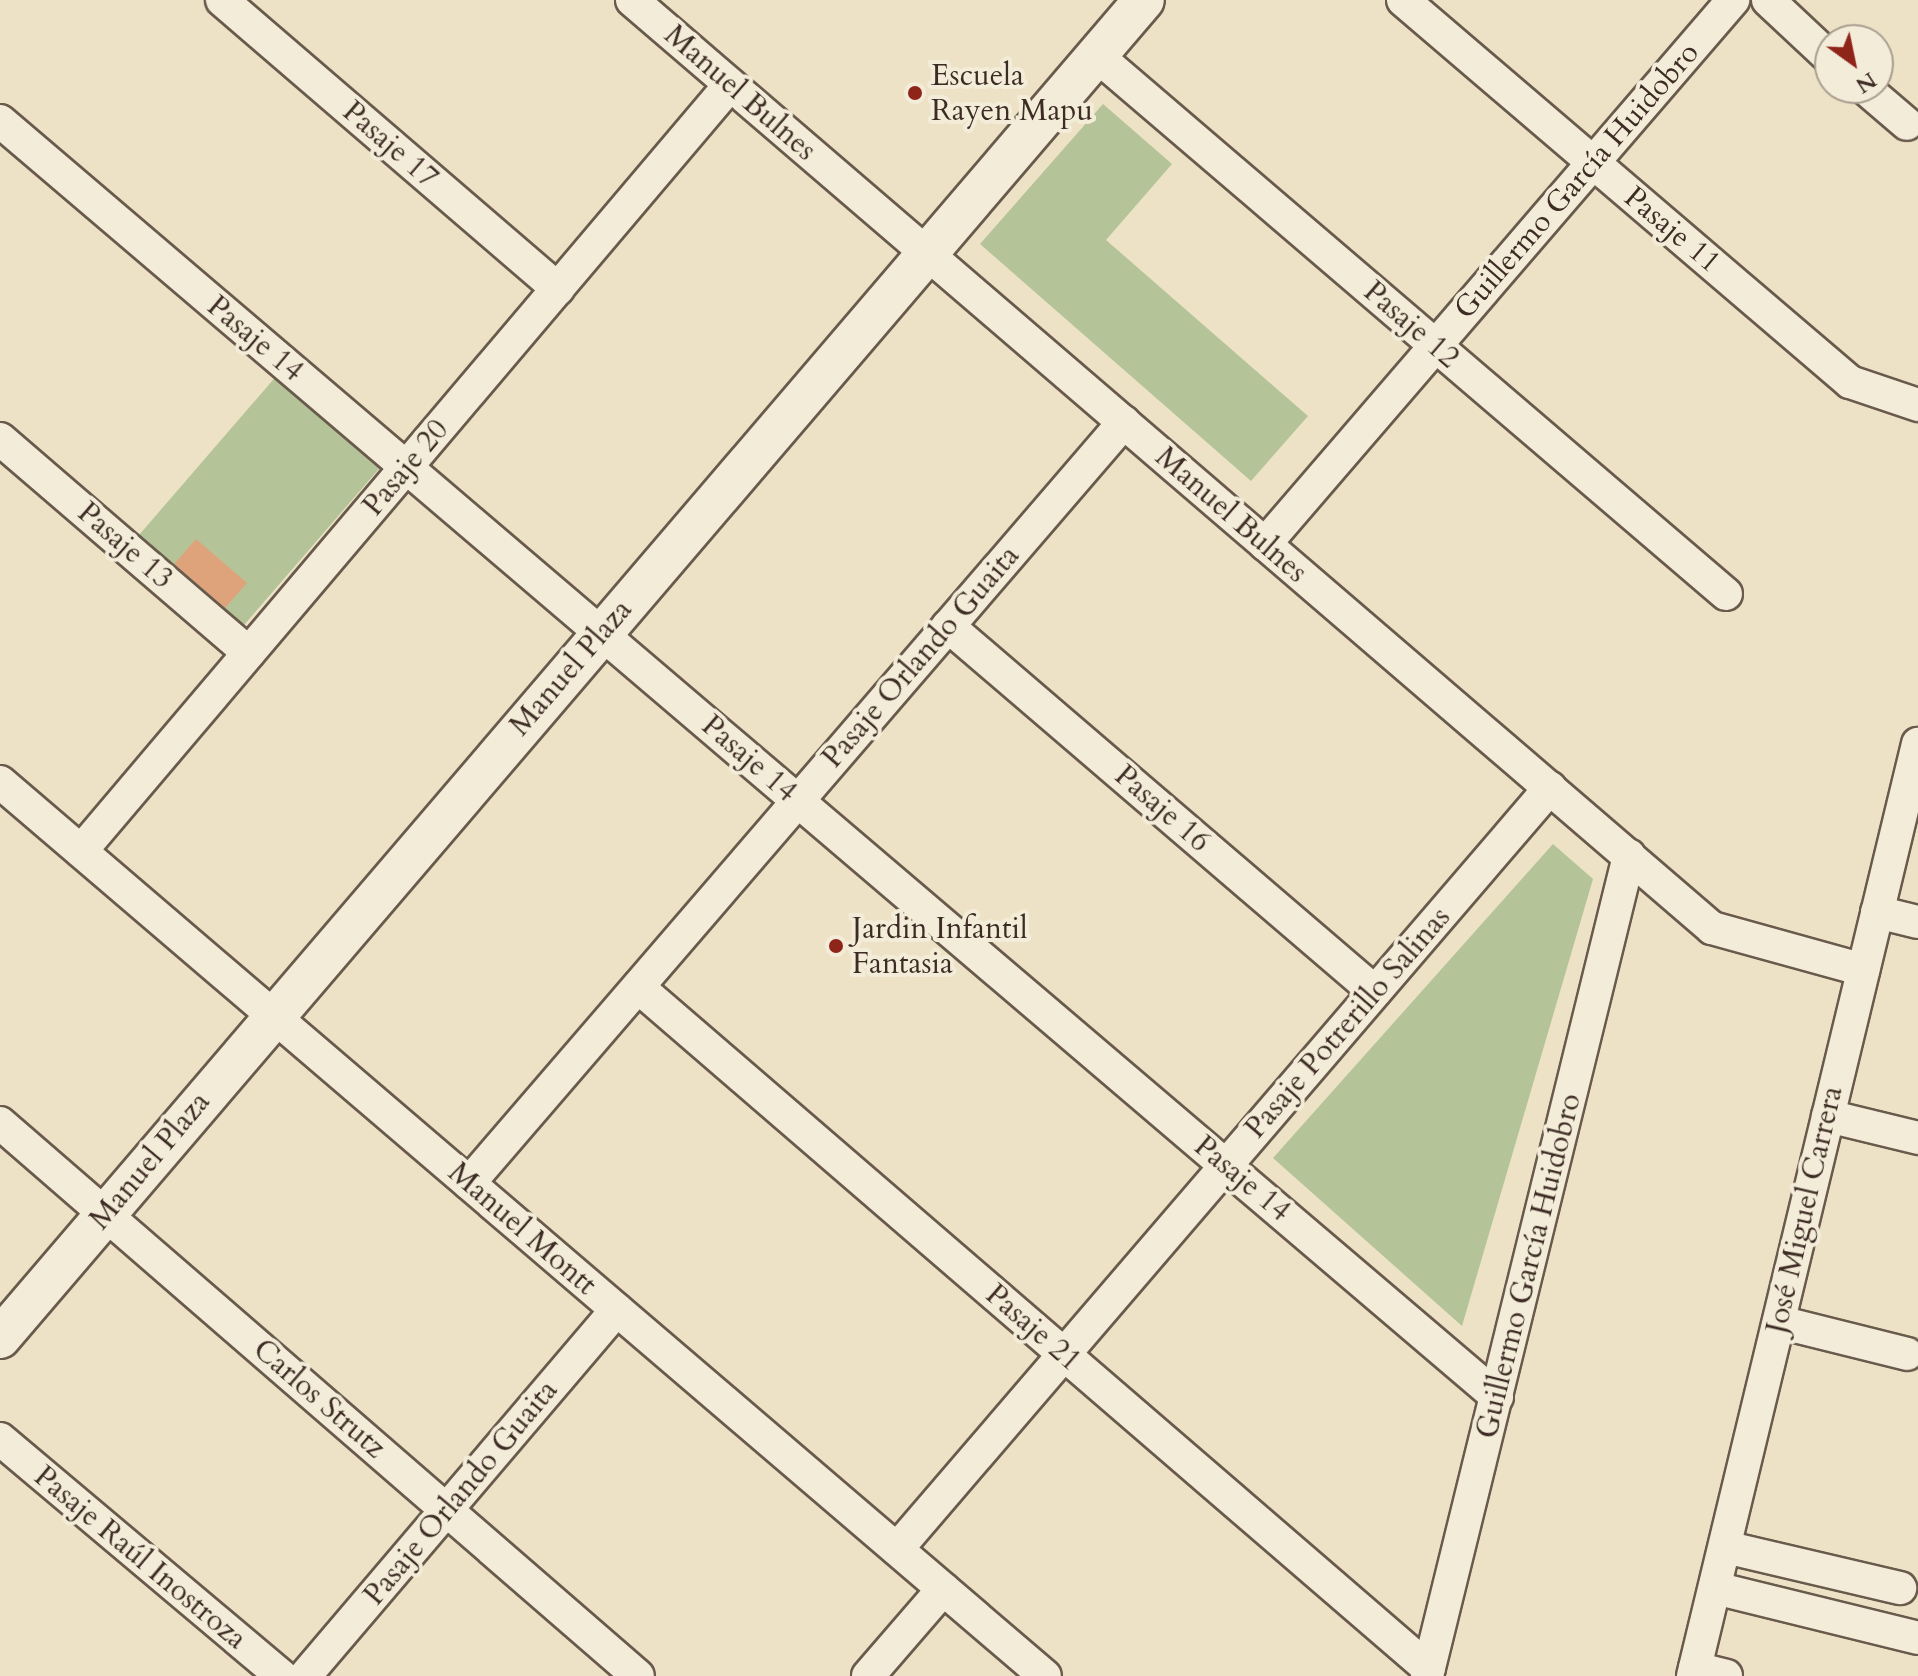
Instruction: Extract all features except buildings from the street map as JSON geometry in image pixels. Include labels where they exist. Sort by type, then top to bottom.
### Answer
[{"type":"street","name":"Pasaje 17","points":[[222,0],[558,289]]},
{"type":"street","name":"Manuel Bulnes","points":[[632,0],[1725,935],[1863,970]]},
{"type":"street","name":"Manuel Plaza","points":[[0,1338],[1144,0]]},
{"type":"street","name":"Pasaje 11","points":[[1403,0],[1850,382],[1918,405]]},
{"type":"street","name":"Guillermo García Huidobro","points":[[1265,544],[1733,0]]},
{"type":"street","points":[[1768,0],[1814,43]]},
{"type":"street","name":"Pasaje 12","points":[[1096,55],[1726,594]]},
{"type":"street","name":"Pasaje 20","points":[[81,851],[730,85]]},
{"type":"street","points":[[1884,104],[1907,124]]},
{"type":"street","name":"Pasaje 14","points":[[0,121],[1497,1397]]},
{"type":"street","name":"Pasaje Orlando Guaita","points":[[469,1183],[1124,422]]},
{"type":"street","name":"Pasaje 13","points":[[0,439],[249,653]]},
{"type":"street","name":"Pasaje 16","points":[[948,626],[1375,992]]},
{"type":"street","name":"José Miguel Carrera","points":[[1694,1672],[1918,744]]},
{"type":"street","name":"Manuel Montt","points":[[0,782],[1045,1676]]},
{"type":"street","name":"Pasaje Potrerillo Salinas","points":[[897,1549],[1550,788]]},
{"type":"street","name":"Guillermo García Huidobro","points":[[1428,1672],[1629,856]]},
{"type":"street","points":[[1877,912],[1918,922]]},
{"type":"street","name":"Pasaje 21","points":[[638,987],[1428,1672]]},
{"type":"street","points":[[1828,1116],[1918,1138]]},
{"type":"street","name":"Carlos Strutz","points":[[0,1123],[638,1676]]},
{"type":"street","name":"Pasaje Orlando Guaita","points":[[305,1676],[617,1310]]},
{"type":"street","points":[[1779,1322],[1907,1354]]},
{"type":"street","name":"Pasaje Raúl Inostroza","points":[[0,1439],[281,1676]]},
{"type":"street","points":[[1725,1547],[1900,1588]]},
{"type":"street","points":[[1715,1588],[1918,1638]]},
{"type":"street","points":[[868,1676],[943,1589]]},
{"type":"street","points":[[1694,1672],[1726,1676]]},
{"type":"green space","points":[[1103,104],[1172,164],[1106,240],[1308,416],[1251,481],[980,244]]},
{"type":"green space","points":[[279,373],[384,463],[238,632],[133,542]]},
{"type":"green space","points":[[1553,844],[1593,879],[1462,1326],[1273,1158]]},
{"type":"place","name":"Escuela Rayen Mapu","points":[[915,93]]},
{"type":"place","name":"Jardin Infantil Fantasia","points":[[836,946]]}]
